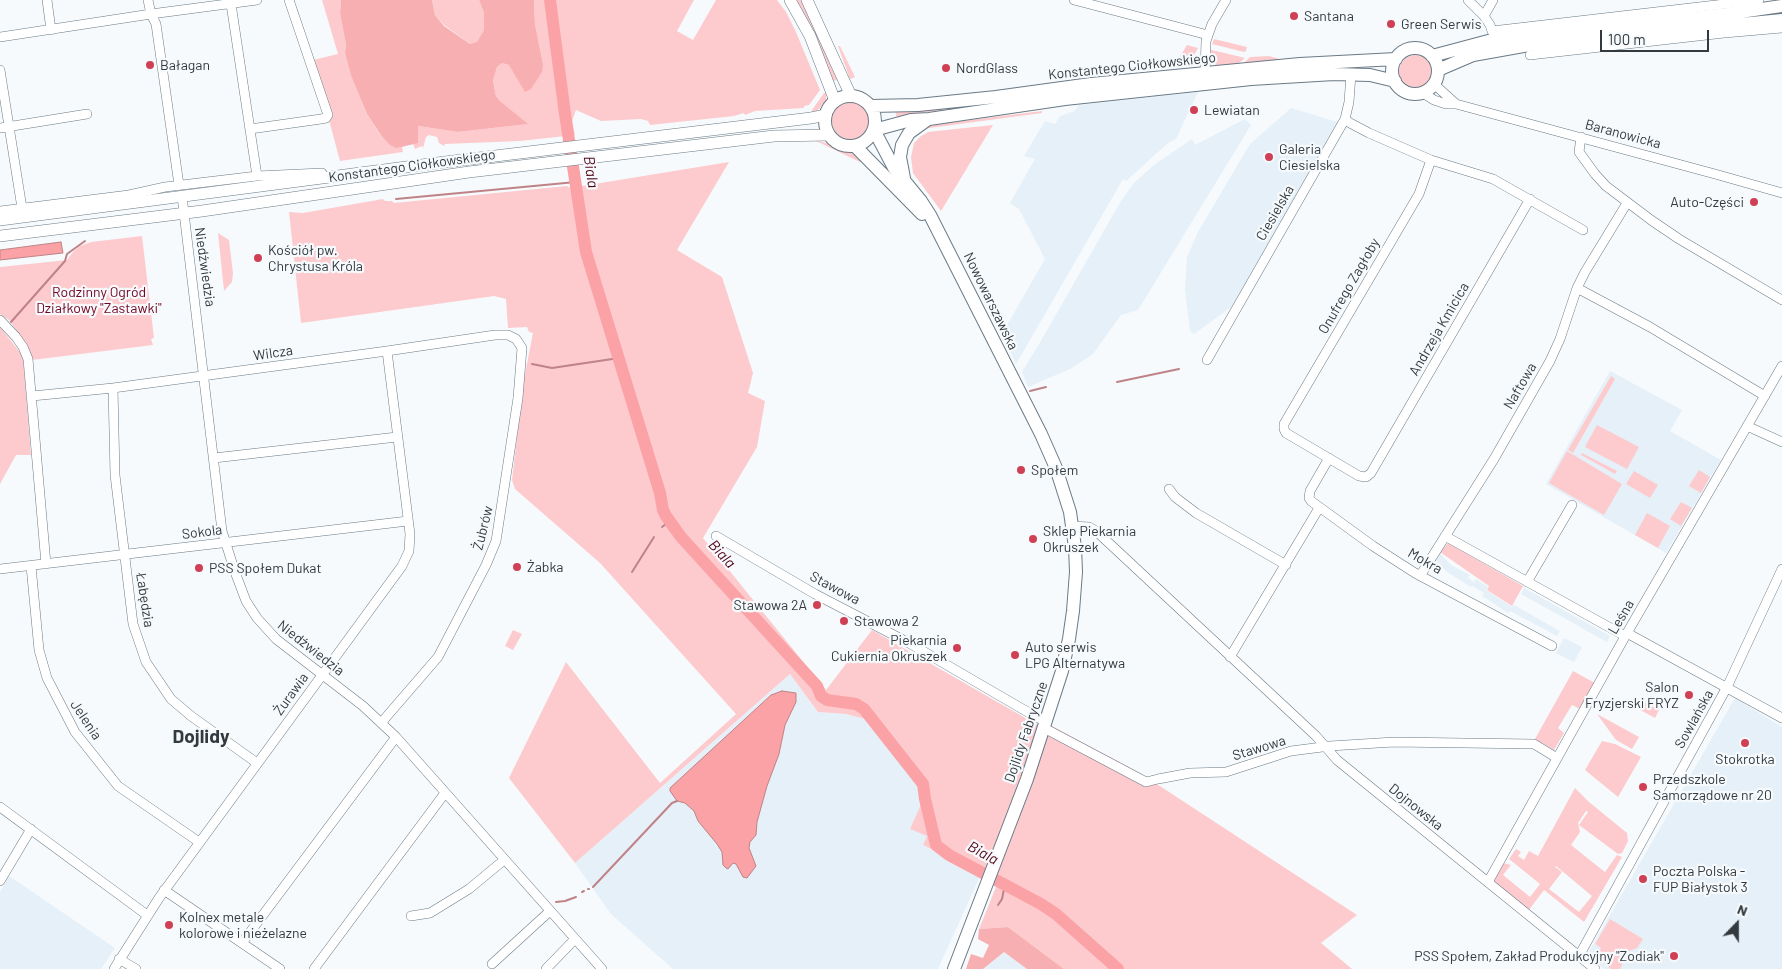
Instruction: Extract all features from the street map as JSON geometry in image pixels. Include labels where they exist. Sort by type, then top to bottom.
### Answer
[{"type":"highway","points":[[1432,56],[1492,40],[1727,14],[1782,6]]},
{"type":"highway","points":[[1438,70],[1473,55],[1529,45],[1782,20]]},
{"type":"highway","points":[[1415,48],[1426,51],[1432,56],[1438,65],[1434,84],[1423,93],[1417,94],[1404,91],[1395,81],[1393,74],[1393,66],[1396,59],[1406,50],[1415,48]]},
{"type":"highway","name":"Konstantego Ciołkowskiego","points":[[871,106],[918,105],[1092,84],[1300,64],[1396,59]]},
{"type":"highway","name":"Konstantego Ciołkowskiego","points":[[874,130],[911,120],[1114,93],[1290,76],[1350,74],[1370,75],[1395,81]]},
{"type":"highway","points":[[850,96],[862,98],[871,106],[876,118],[874,130],[867,141],[854,146],[843,146],[829,135],[825,126],[826,115],[835,101],[850,96]]},
{"type":"highway","points":[[904,180],[900,157],[902,145],[909,133],[929,119]]},
{"type":"highway","name":"Nowowarszawska","points":[[874,130],[894,168],[921,201],[938,230],[1017,386]]},
{"type":"highway","name":"Nowowarszawska","points":[[854,146],[938,230]]},
{"type":"highway","name":"Dojlidy Fabryczne","points":[[954,969],[1024,788],[1062,671],[1072,621],[1076,563],[1072,526],[1056,468],[1017,386]]},
{"type":"main road","points":[[790,0],[810,36],[835,101]]},
{"type":"main road","points":[[807,0],[850,96]]},
{"type":"main road","name":"Konstantego Ciołkowskiego","points":[[0,220],[58,213],[180,191],[323,178],[826,115]]},
{"type":"main road","name":"Konstantego Ciołkowskiego","points":[[0,236],[184,213],[566,160],[774,136],[829,135]]},
{"type":"main road","points":[[323,178],[320,186],[322,191],[326,193]]},
{"type":"main road","points":[[58,213],[64,221],[63,225],[58,229]]},
{"type":"street","points":[[47,0],[51,30]]},
{"type":"street","name":"Niedźwiedzia","points":[[148,0],[151,14],[156,24],[184,213],[225,544],[246,601],[257,618],[280,643],[363,706],[396,737],[602,969]]},
{"type":"street","points":[[0,37],[257,0]]},
{"type":"street","points":[[250,129],[322,119],[328,115],[289,0]]},
{"type":"street","points":[[1074,0],[1208,35]]},
{"type":"street","points":[[1205,73],[1205,46],[1208,35],[1226,0]]},
{"type":"street","points":[[1468,0],[1484,16],[1492,31],[1759,0]]},
{"type":"street","points":[[1484,16],[1493,0]]},
{"type":"street","points":[[236,2],[257,176]]},
{"type":"street","points":[[1530,55],[1782,28]]},
{"type":"street","points":[[0,70],[5,127],[22,208]]},
{"type":"street","name":"Ciesielska","points":[[1207,360],[1345,119],[1350,102],[1350,74]]},
{"type":"street","name":"Baranowicka","points":[[1434,84],[1456,104]]},
{"type":"street","name":"Baranowicka","points":[[1423,93],[1434,100],[1446,104],[1456,104],[1581,137],[1782,193]]},
{"type":"street","points":[[5,127],[87,114]]},
{"type":"street","points":[[1345,119],[1369,133],[1431,160],[1493,179],[1583,230]]},
{"type":"street","points":[[1581,137],[1578,152],[1600,180],[1627,202],[1679,239],[1782,300]]},
{"type":"street","name":"Onufrego Zagłoby","points":[[1329,458],[1286,432],[1284,424],[1419,194],[1431,160]]},
{"type":"street","name":"Konstantego Ciołkowskiego","points":[[0,211],[128,195],[180,191],[257,176],[314,174],[334,171],[356,174]]},
{"type":"street","name":"Andrzeja Kmicica","points":[[1329,458],[1362,477],[1366,477],[1371,473],[1530,199]]},
{"type":"street","name":"Naftowa","points":[[1420,576],[1494,458],[1550,361],[1560,339],[1577,288],[1627,202]]},
{"type":"street","points":[[1577,288],[1650,327],[1765,396]]},
{"type":"street","points":[[0,320],[16,337],[27,355],[46,564]]},
{"type":"street","name":"Wilcza","points":[[32,396],[113,388],[495,335],[508,335],[516,339]]},
{"type":"street","name":"Żubrów","points":[[381,723],[438,657],[486,566],[496,541],[518,398],[522,348],[516,339]]},
{"type":"street","name":"Żurawia","points":[[114,969],[164,890],[402,566],[409,551],[410,534],[387,351]]},
{"type":"street","name":"Leśna","points":[[1488,882],[1626,635],[1782,366]]},
{"type":"street","name":"Łabędzia","points":[[113,388],[115,475],[133,624],[146,662],[172,699],[192,716],[257,763]]},
{"type":"street","points":[[1747,426],[1782,442]]},
{"type":"street","points":[[214,458],[397,436]]},
{"type":"street","points":[[1230,657],[1319,508],[1309,498],[1310,491],[1329,458]]},
{"type":"street","points":[[1169,490],[1174,497],[1196,513],[1286,564]]},
{"type":"street","points":[[1528,582],[1572,505]]},
{"type":"street","name":"Mokra","points":[[1319,508],[1420,576],[1552,646]]},
{"type":"street","name":"Sokola","points":[[0,569],[408,521]]},
{"type":"street","name":"Dojnowska","points":[[1072,526],[1088,527],[1096,531],[1316,736],[1336,760],[1595,969]]},
{"type":"street","name":"Stawowa","points":[[716,536],[815,594],[909,643],[1146,782],[1158,778],[1190,773],[1226,772],[1291,751],[1330,746],[1394,742],[1534,744],[1557,758]]},
{"type":"street","points":[[1445,536],[1782,718]]},
{"type":"street","name":"Jelenia","points":[[31,566],[39,650],[46,678],[75,732],[118,786],[199,842]]},
{"type":"street","name":"Sowlańska","points":[[1579,956],[1727,687],[1782,569]]},
{"type":"street","points":[[242,942],[396,737]]},
{"type":"street","points":[[314,969],[445,793]]},
{"type":"street","points":[[0,807],[147,915]]},
{"type":"street","points":[[0,881],[30,829]]},
{"type":"street","points":[[411,916],[430,913],[469,889],[504,860]]},
{"type":"street","points":[[164,890],[280,969]]},
{"type":"street","points":[[492,964],[550,911]]},
{"type":"street","points":[[546,969],[575,939]]},
{"type":"street","points":[[120,959],[136,969]]},
{"type":"shaded area","points":[[341,0],[432,0],[435,15],[444,26],[470,44],[477,42],[484,30],[484,13],[479,0],[534,0],[535,24],[543,64],[542,72],[531,89],[525,92],[509,65],[502,63],[497,67],[493,81],[496,96],[500,101],[528,124],[458,132],[418,126],[418,143],[396,148],[390,145],[367,114],[351,76],[345,53],[346,45],[340,13]]},
{"type":"shaded area","points":[[1198,92],[1176,139],[1168,143],[1126,181],[1123,179],[1016,364],[1002,334],[1045,259],[1019,209],[1010,203],[1035,159],[1024,156],[1045,121],[1055,124],[1060,116],[1075,111],[1079,105]]},
{"type":"shaded area","points":[[1291,108],[1347,125],[1252,292],[1194,334],[1190,331],[1185,290],[1187,257],[1198,232],[1250,144]]},
{"type":"shaded area","points":[[1245,119],[1251,125],[1138,310],[1121,315],[1093,354],[1070,369],[1028,387],[1022,372],[1121,201],[1134,183],[1154,165],[1192,139],[1195,145]]},
{"type":"shaded area","points":[[61,242],[63,253],[0,260],[0,250]]},
{"type":"shaded area","points":[[1610,371],[1682,410],[1670,431],[1721,460],[1666,553],[1546,484]]},
{"type":"shaded area","points":[[1440,553],[1451,565],[1470,575],[1468,578],[1474,582],[1476,579],[1488,587],[1486,590],[1512,607],[1514,605],[1560,631],[1557,636],[1510,611],[1508,613],[1482,596],[1484,593],[1447,572],[1436,560]]},
{"type":"shaded area","points":[[1524,588],[1610,636],[1607,642],[1521,594]]},
{"type":"shaded area","points":[[1564,638],[1582,647],[1574,662],[1556,653]]},
{"type":"shaded area","points":[[790,674],[818,712],[846,714],[873,721],[922,785],[927,836],[923,845],[981,874],[938,969],[673,969],[611,914],[575,863]]},
{"type":"shaded area","points":[[782,691],[796,693],[796,702],[785,725],[779,754],[767,786],[757,822],[756,835],[750,842],[749,848],[756,866],[747,878],[743,877],[736,864],[733,863],[728,869],[723,865],[722,852],[717,844],[698,821],[694,811],[685,803],[677,801],[670,788],[771,695]]},
{"type":"shaded area","points":[[1735,698],[1782,727],[1782,969],[1604,969],[1587,955]]},
{"type":"shaded area","points":[[9,876],[115,948],[101,969],[0,969],[0,892]]},
{"type":"shaded area","points":[[1008,927],[1064,969],[1027,969],[1004,952],[983,969],[966,969],[971,954],[983,958],[989,945],[978,939],[979,929]]},
{"type":"shaded area","points":[[1004,952],[1027,969],[983,969]]},
{"type":"green space","points":[[322,0],[341,0],[340,13],[346,45],[345,53],[351,76],[367,114],[380,135],[418,126],[458,132],[527,124],[496,96],[493,81],[497,67],[502,63],[509,65],[543,64],[535,24],[534,0],[694,0],[677,31],[693,40],[716,0],[777,0],[786,12],[796,32],[820,90],[809,105],[804,106],[804,108],[755,111],[745,115],[744,113],[734,116],[650,125],[648,121],[641,119],[601,121],[576,110],[572,121],[575,135],[520,141],[445,144],[444,146],[439,143],[437,137],[429,135],[426,137],[423,148],[422,146],[415,149],[413,144],[402,147],[403,152],[340,161],[313,60],[338,54]]},
{"type":"green space","points":[[432,0],[479,0],[484,13],[484,30],[477,43],[470,44],[444,25],[435,15]]},
{"type":"green space","points":[[796,0],[801,0],[806,9],[837,80],[833,81]]},
{"type":"green space","points":[[1214,39],[1247,47],[1246,51],[1212,44]]},
{"type":"green space","points":[[1187,45],[1198,48],[1188,66],[1175,65]]},
{"type":"green space","points":[[838,46],[840,46],[855,77],[850,79]]},
{"type":"green space","points":[[1211,50],[1245,58],[1238,64],[1216,65],[1211,61]]},
{"type":"green space","points":[[1416,55],[1428,60],[1433,72],[1428,84],[1416,89],[1404,84],[1399,72],[1404,60]]},
{"type":"green space","points":[[1269,56],[1286,61],[1243,64],[1250,57]]},
{"type":"green space","points":[[1125,86],[991,105],[918,113],[897,118],[895,111]]},
{"type":"green space","points":[[824,93],[826,93],[826,101],[817,111],[812,113],[812,110]]},
{"type":"green space","points":[[851,102],[865,107],[870,121],[865,135],[851,140],[837,135],[832,121],[837,107]]},
{"type":"green space","points":[[1042,111],[1042,113],[922,129],[930,125]]},
{"type":"green space","points":[[993,125],[941,211],[913,173],[911,157],[914,143],[928,132]]},
{"type":"green space","points":[[814,140],[852,153],[863,161],[860,162]]},
{"type":"green space","points":[[729,162],[677,250],[722,277],[753,373],[748,393],[765,401],[757,447],[703,538],[826,690],[872,630],[1041,727],[1052,726],[1140,773],[1357,915],[1321,943],[1352,969],[1064,969],[1008,927],[979,929],[998,882],[923,845],[927,836],[910,829],[923,800],[922,785],[873,721],[846,714],[818,712],[790,674],[575,863],[509,778],[566,662],[660,783],[736,714],[600,563],[515,489],[512,480],[523,384],[533,333],[529,332],[527,327],[508,328],[506,299],[494,296],[301,323],[289,212],[303,213],[383,199],[394,203],[567,186],[570,188]]},
{"type":"green space","points":[[218,233],[229,240],[233,273],[232,282],[224,291]]},
{"type":"green space","name":"Rodzinny Ogród Działkowy \"Zastawki\"","points":[[142,236],[154,338],[151,339],[153,345],[32,360],[25,342],[9,320],[0,314],[0,267],[67,260],[80,246],[91,242]]},
{"type":"green space","points":[[0,327],[23,356],[31,455],[16,455],[0,484]]},
{"type":"green space","points":[[1611,376],[1615,379],[1573,453],[1568,450]]},
{"type":"green space","points":[[1597,425],[1639,447],[1627,469],[1585,447]]},
{"type":"green space","points":[[1567,451],[1622,484],[1604,515],[1549,483]]},
{"type":"green space","points":[[1582,453],[1617,471],[1615,474],[1581,455]]},
{"type":"green space","points":[[1699,470],[1710,477],[1701,493],[1689,486]]},
{"type":"green space","points":[[1634,471],[1658,485],[1650,498],[1626,484]]},
{"type":"green space","points":[[1681,502],[1692,508],[1681,526],[1670,519]]},
{"type":"green space","points":[[1647,513],[1670,526],[1658,548],[1635,535]]},
{"type":"green space","points":[[1448,543],[1523,586],[1512,606],[1487,590],[1489,586],[1440,552]]},
{"type":"green space","points":[[513,630],[522,634],[513,650],[505,646]]},
{"type":"green space","points":[[1573,671],[1595,683],[1580,709],[1572,705],[1558,728],[1564,733],[1554,750],[1535,739]]},
{"type":"green space","points":[[1637,698],[1659,710],[1655,718],[1633,706]]},
{"type":"green space","points":[[1597,714],[1639,737],[1632,749],[1616,740]]},
{"type":"green space","points":[[1602,741],[1615,744],[1641,757],[1618,797],[1585,770]]},
{"type":"green space","points":[[1575,788],[1627,833],[1628,841],[1622,853],[1618,854],[1579,825],[1588,812],[1586,811],[1578,823],[1580,832],[1571,845],[1605,872],[1617,855],[1622,857],[1584,922],[1544,890],[1528,911],[1494,881],[1503,863],[1511,865],[1503,875],[1530,897],[1540,884],[1509,859],[1516,849],[1521,852],[1518,856],[1524,860],[1529,851],[1538,856]],"holes":[[[1556,866],[1592,896],[1579,912],[1549,889],[1562,872],[1555,867]]]},
{"type":"green space","points":[[1610,919],[1643,939],[1637,948],[1629,951],[1620,969],[1611,969],[1596,956],[1601,948],[1595,944]]},
{"type":"waterway","name":"Biala","points":[[550,0],[586,252],[666,516],[681,537],[817,686],[821,696],[827,700],[856,704],[864,709],[923,784],[936,845],[949,855],[1041,904],[1056,914],[1118,969]]},
{"type":"waterway","points":[[396,199],[576,182]]},
{"type":"waterway","points":[[11,322],[65,261],[67,254],[85,241]]},
{"type":"waterway","points":[[532,364],[552,368],[619,358]]},
{"type":"waterway","points":[[1117,382],[1179,369]]},
{"type":"waterway","points":[[1030,391],[1046,387]]},
{"type":"waterway","points":[[662,527],[670,521]]},
{"type":"waterway","points":[[632,572],[654,537]]},
{"type":"waterway","points":[[593,887],[672,803],[677,801]]},
{"type":"waterway","points":[[998,905],[1002,899],[1005,884]]},
{"type":"waterway","points":[[556,902],[576,897]]},
{"type":"place","name":"Santana","points":[[1294,16]]},
{"type":"place","name":"Green Serwis","points":[[1391,24]]},
{"type":"place","name":"Bałagan","points":[[150,65]]},
{"type":"place","name":"NordGlass","points":[[946,68]]},
{"type":"place","name":"Lewiatan","points":[[1194,110]]},
{"type":"place","name":"Galeria Ciesielska","points":[[1269,157]]},
{"type":"place","name":"Auto-Części","points":[[1754,202]]},
{"type":"place","name":"Kościół pw. Chrystusa Króla","points":[[258,258]]},
{"type":"place","name":"Społem","points":[[1021,470]]},
{"type":"place","name":"Sklep Piekarnia Okruszek","points":[[1033,539]]},
{"type":"place","name":"Żabka","points":[[517,567]]},
{"type":"place","name":"PSS Społem Dukat","points":[[199,568]]},
{"type":"place","name":"Stawowa 2A","points":[[817,605]]},
{"type":"place","name":"Stawowa 2","points":[[844,621]]},
{"type":"place","name":"Piekarnia Cukiernia Okruszek","points":[[957,648]]},
{"type":"place","name":"Auto serwis LPG Alternatywa","points":[[1015,655]]},
{"type":"place","name":"Salon Fryzjerski FRYZ","points":[[1689,695]]},
{"type":"place","name":"Stokrotka","points":[[1745,743]]},
{"type":"place","name":"Przedszkole Samorządowe nr 20","points":[[1643,787]]},
{"type":"place","name":"Poczta Polska - FUP Białystok 3","points":[[1643,879]]},
{"type":"place","name":"Kolnex metale kolorowe i nieżelazne","points":[[169,925]]},
{"type":"place","name":"PSS Społem, Zakład Produkcyjny \"Zodiak\"","points":[[1674,956]]},
{"type":"district","name":"Dojlidy","points":[[201,737]]}]
